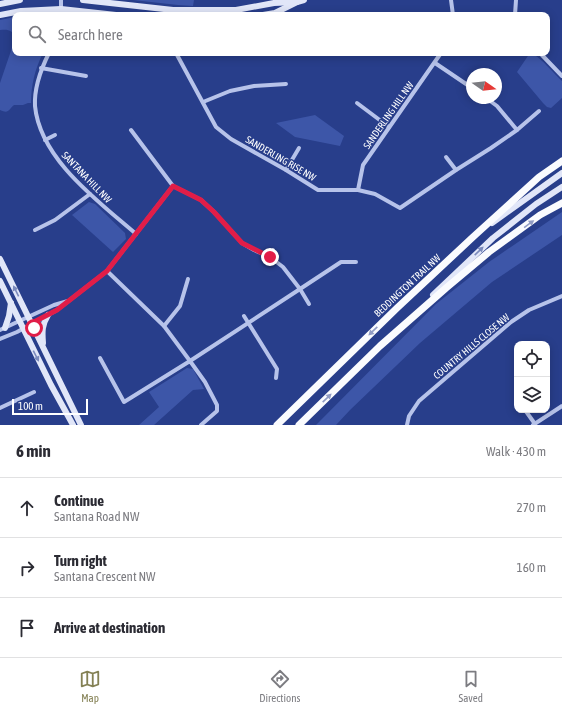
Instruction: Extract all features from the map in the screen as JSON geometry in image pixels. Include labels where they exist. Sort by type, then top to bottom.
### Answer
[{"type":"main road","points":[[0,4],[20,0]]},
{"type":"main road","points":[[83,0],[166,12]]},
{"type":"main road","points":[[194,12],[236,10],[274,3],[299,1]]},
{"type":"main road","points":[[277,12],[299,1]]},
{"type":"main road","points":[[16,12],[61,12]]},
{"type":"main road","points":[[0,15],[12,13]]},
{"type":"main road","points":[[473,237],[539,177],[562,160]]},
{"type":"main road","name":"BEDDINGTON TRAIL NW","points":[[277,425],[374,330],[473,237],[562,173]]},
{"type":"main road","points":[[299,425],[493,238],[536,204],[562,187]]},
{"type":"main road","points":[[380,346],[488,252],[540,215],[562,203]]},
{"type":"main road","points":[[0,259],[81,425]]},
{"type":"main road","points":[[0,281],[73,425]]},
{"type":"main road","points":[[2,329],[9,316],[11,303]]},
{"type":"main road","points":[[43,346],[43,325],[48,315]]},
{"type":"street","points":[[61,0],[61,12]]},
{"type":"street","points":[[451,0],[453,12]]},
{"type":"street","points":[[515,12],[516,0]]},
{"type":"street","name":"SANTANA HILL NW","points":[[47,56],[41,68],[35,105],[38,120],[45,140],[60,162],[90,194],[136,234]]},
{"type":"street","name":"SANDERLING RISE NW","points":[[178,56],[216,127],[231,139],[318,190],[358,190],[375,194],[400,208],[517,130],[539,111]]},
{"type":"street","name":"SANDERLING HILL NW","points":[[358,190],[363,165],[439,56]]},
{"type":"street","points":[[543,56],[562,76]]},
{"type":"street","points":[[435,63],[466,84]]},
{"type":"street","points":[[41,68],[86,76]]},
{"type":"street","points":[[202,102],[230,91],[254,86],[286,84]]},
{"type":"street","points":[[357,103],[389,127]]},
{"type":"street","points":[[494,104],[517,130]]},
{"type":"street","points":[[131,130],[173,186],[201,200],[242,243],[270,257],[283,267],[300,288],[309,304]]},
{"type":"street","points":[[45,140],[55,135]]},
{"type":"street","points":[[286,170],[299,148]]},
{"type":"street","points":[[446,157],[456,170]]},
{"type":"street","points":[[0,339],[57,310],[107,271],[173,186]]},
{"type":"street","points":[[35,230],[55,220],[90,194]]},
{"type":"street","points":[[270,257],[273,250]]},
{"type":"street","points":[[100,358],[124,402],[249,323],[341,262],[356,262]]},
{"type":"street","points":[[107,271],[164,326],[205,382],[217,405],[217,411],[201,425]]},
{"type":"street","points":[[164,326],[180,306],[188,279]]},
{"type":"street","name":"COUNTRY HILLS CLOSE NW","points":[[407,425],[409,416],[419,400],[511,322],[529,310],[562,296]]},
{"type":"street","points":[[2,329],[28,316],[70,300]]},
{"type":"street","points":[[244,316],[277,369],[276,378]]},
{"type":"street","points":[[0,408],[34,392]]},
{"type":"street","points":[[527,413],[534,424],[562,406]]},
{"type":"shaded area","points":[[133,0],[194,0],[193,6]]},
{"type":"shaded area","points":[[12,18],[12,32],[0,30],[0,20]]},
{"type":"shaded area","points":[[12,48],[12,56],[42,56],[34,77],[31,103],[14,105],[5,112],[0,110],[0,83]]},
{"type":"shaded area","points":[[528,56],[536,56],[562,81],[562,98],[551,108],[547,107],[517,72]]},
{"type":"shaded area","points":[[315,115],[344,136],[340,146],[295,137],[276,123]]},
{"type":"shaded area","points":[[89,202],[95,204],[125,233],[126,239],[113,252],[72,215]]},
{"type":"shaded area","points":[[562,212],[562,235],[492,282],[420,343],[336,425],[316,425],[436,304],[489,262]]},
{"type":"shaded area","points":[[187,368],[193,369],[204,389],[193,390],[154,425],[139,425],[159,407],[149,392]]},
{"type":"route","points":[[34,328],[32,323],[57,310],[107,271],[173,186],[201,200],[242,243],[270,257]]}]
